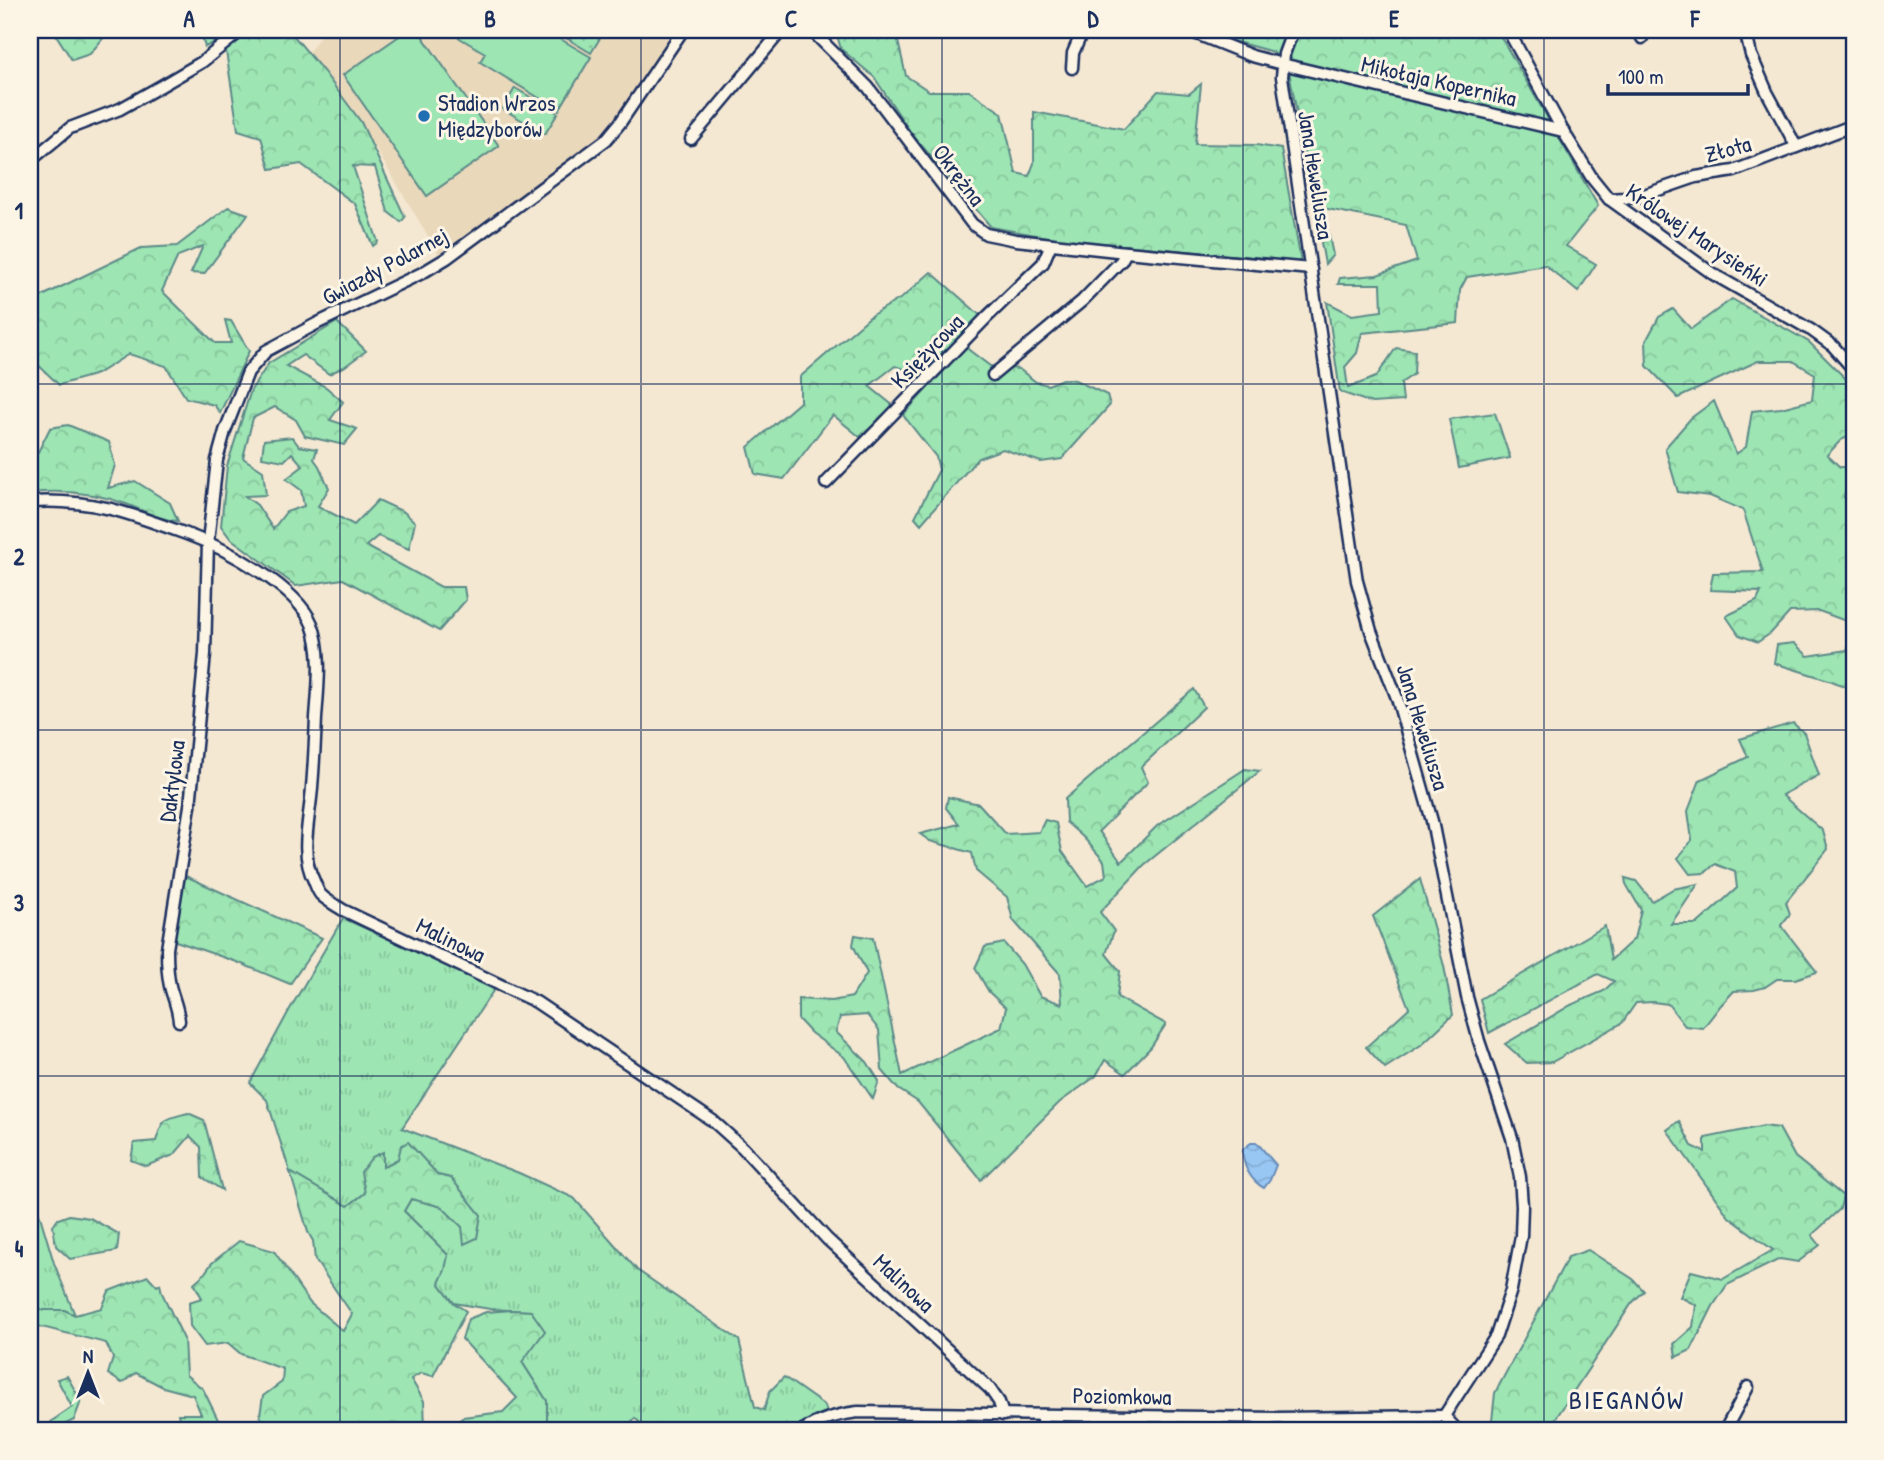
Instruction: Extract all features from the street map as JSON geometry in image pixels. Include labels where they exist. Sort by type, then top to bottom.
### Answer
[{"type":"street","points":[[30,161],[76,125],[120,109],[161,86],[202,62],[242,30]]},
{"type":"street","name":"Gwiazdy Polarnej","points":[[208,542],[217,460],[225,431],[248,372],[265,351],[447,258],[606,140],[683,30]]},
{"type":"street","points":[[691,139],[782,30]]},
{"type":"street","name":"Okrężna","points":[[811,30],[869,87],[972,224],[986,234],[1051,244],[1311,269]]},
{"type":"street","points":[[1072,68],[1073,53],[1083,30]]},
{"type":"street","name":"Mikołaja Kopernika","points":[[1186,30],[1252,56],[1563,131]]},
{"type":"street","name":"Jana Heweliusza","points":[[1293,30],[1282,64],[1284,91],[1357,581],[1371,631],[1397,698],[1432,821],[1467,997],[1512,1138],[1520,1177],[1521,1236],[1511,1290],[1496,1336],[1444,1416]]},
{"type":"street","name":"Królowej Marysieńki","points":[[1508,30],[1563,131],[1592,178],[1609,199],[1713,274],[1811,330],[1833,346],[1854,370]]},
{"type":"street","points":[[1745,30],[1751,55],[1767,92],[1796,146]]},
{"type":"street","name":"Złota","points":[[1609,199],[1638,197],[1696,177],[1734,171],[1854,125]]},
{"type":"street","name":"Księżycowa","points":[[826,483],[1043,263],[1051,244]]},
{"type":"street","points":[[993,375],[1082,301],[1121,261],[1126,252]]},
{"type":"street","name":"Malinowa","points":[[30,502],[73,502],[120,510],[208,542],[249,565],[293,598],[312,623],[319,665],[306,855],[312,877],[321,895],[343,910],[536,1002],[713,1121],[743,1148],[827,1239],[990,1389],[999,1402],[1003,1415]]},
{"type":"street","name":"Daktylowa","points":[[180,1021],[170,988],[167,949],[196,751],[205,654],[208,542]]},
{"type":"street","points":[[1725,1430],[1748,1387]]},
{"type":"street","name":"Poziomkowa","points":[[803,1430],[837,1414],[858,1412],[1277,1418],[1444,1416]]},
{"type":"street","points":[[1041,1430],[1043,1415]]},
{"type":"street","points":[[1444,1416],[1457,1430]]},
{"type":"street","points":[[1277,1418],[1279,1430]]},
{"type":"shaded area","points":[[324,30],[676,30],[600,138],[440,256],[356,116],[308,53]]},
{"type":"green space","points":[[53,30],[110,30],[90,54],[72,60]]},
{"type":"green space","points":[[200,30],[289,30],[361,122],[405,217],[401,222],[388,212],[375,167],[353,166],[378,242],[373,246],[355,204],[301,164],[270,169],[261,137],[238,130],[224,38],[205,47]]},
{"type":"green space","points":[[408,30],[418,30],[499,146],[427,196],[343,75]]},
{"type":"green space","points":[[462,30],[545,30],[591,57],[559,110],[480,62],[485,53],[458,37]]},
{"type":"green space","points":[[553,30],[605,30],[591,53]]},
{"type":"green space","points":[[899,30],[898,41],[906,76],[929,91],[969,91],[1002,113],[1016,173],[1029,176],[1034,163],[1034,112],[1124,129],[1158,91],[1189,94],[1201,84],[1195,144],[1256,145],[1281,149],[1301,262],[1058,239],[991,227],[911,133],[874,77],[841,49],[836,32]]},
{"type":"green space","points":[[1213,30],[1497,30],[1598,206],[1566,246],[1596,264],[1578,292],[1545,265],[1467,277],[1460,290],[1458,323],[1362,333],[1357,353],[1345,367],[1348,388],[1376,377],[1396,348],[1415,351],[1414,374],[1401,383],[1403,401],[1372,403],[1340,392],[1327,302],[1352,315],[1382,311],[1381,284],[1338,284],[1340,278],[1377,275],[1417,261],[1406,225],[1323,208],[1333,255],[1325,264],[1289,71],[1273,52],[1211,35]]},
{"type":"green space","points":[[515,88],[558,113],[545,134],[503,109]]},
{"type":"green space","points":[[228,207],[248,214],[204,274],[191,273],[203,246],[178,256],[162,291],[215,343],[231,343],[225,320],[231,321],[249,351],[220,413],[214,405],[186,398],[166,366],[129,354],[97,374],[59,385],[30,357],[30,302],[141,248],[177,246]]},
{"type":"green space","points":[[931,272],[981,316],[959,338],[969,350],[990,366],[1019,369],[1036,382],[1048,385],[1062,379],[1075,380],[1107,395],[1110,405],[1062,459],[1041,462],[1003,449],[978,458],[921,524],[915,517],[939,470],[936,457],[903,415],[961,352],[953,344],[918,374],[895,366],[869,386],[895,407],[860,437],[833,415],[784,479],[755,474],[748,447],[800,402],[800,377],[872,315],[903,297]]},
{"type":"green space","points":[[1732,299],[1809,342],[1854,387],[1854,434],[1841,440],[1827,455],[1840,467],[1854,467],[1854,483],[1850,483],[1844,497],[1854,511],[1854,688],[1851,689],[1774,663],[1777,645],[1794,643],[1808,656],[1847,650],[1852,640],[1846,621],[1819,611],[1790,612],[1771,633],[1758,642],[1739,635],[1726,616],[1757,601],[1761,592],[1710,590],[1713,573],[1763,572],[1743,510],[1710,496],[1678,492],[1665,448],[1691,418],[1714,401],[1736,454],[1746,447],[1752,411],[1781,408],[1812,400],[1815,374],[1793,361],[1758,361],[1678,398],[1647,366],[1646,341],[1659,317],[1673,309],[1691,329]]},
{"type":"green space","points":[[337,322],[366,351],[329,374],[303,355],[286,366],[326,387],[343,402],[330,420],[357,429],[344,445],[305,436],[296,420],[275,407],[253,418],[243,458],[263,471],[266,495],[245,496],[257,505],[273,529],[286,512],[304,506],[301,490],[286,479],[303,466],[292,453],[284,461],[262,457],[264,440],[292,437],[299,446],[317,449],[314,459],[329,488],[318,506],[354,525],[378,500],[404,512],[415,522],[409,549],[378,536],[366,546],[441,587],[464,587],[466,600],[439,631],[343,579],[296,586],[230,538],[221,526],[227,466],[251,390],[269,363]]},
{"type":"green space","points":[[1495,413],[1510,458],[1459,468],[1449,419]]},
{"type":"green space","points":[[68,425],[109,442],[115,465],[108,488],[135,481],[170,503],[178,521],[91,495],[66,492],[30,493],[30,451],[38,452],[50,428]]},
{"type":"green space","points":[[1194,689],[1204,707],[1141,767],[1148,782],[1099,831],[1121,862],[1157,826],[1245,769],[1260,771],[1144,865],[1100,912],[1114,931],[1106,954],[1120,971],[1117,997],[1166,1024],[1151,1047],[1125,1074],[1105,1060],[1096,1076],[1060,1102],[981,1180],[918,1102],[898,1089],[882,1070],[879,1030],[867,1015],[840,1017],[836,1032],[867,1062],[879,1081],[873,1099],[844,1057],[811,1033],[798,1019],[798,999],[832,1001],[852,997],[867,973],[853,945],[855,935],[873,938],[902,1075],[1001,1028],[1006,1008],[989,992],[975,968],[985,947],[1004,943],[1022,964],[1040,996],[1062,1004],[1060,974],[1013,920],[1007,897],[976,871],[972,853],[930,841],[920,834],[959,824],[946,808],[948,797],[979,804],[1006,834],[1039,832],[1045,820],[1056,823],[1062,851],[1087,886],[1106,876],[1104,861],[1066,822],[1065,799]]},
{"type":"green space","points":[[1793,723],[1804,733],[1819,775],[1782,795],[1823,831],[1828,849],[1786,902],[1790,914],[1781,925],[1817,972],[1795,979],[1777,979],[1754,990],[1734,991],[1703,1028],[1685,1026],[1668,1004],[1636,1003],[1622,1023],[1552,1062],[1527,1063],[1505,1044],[1571,1005],[1604,991],[1614,981],[1598,974],[1489,1033],[1480,999],[1605,926],[1611,960],[1634,939],[1641,910],[1625,878],[1636,881],[1652,901],[1673,889],[1698,884],[1671,924],[1697,924],[1737,888],[1735,872],[1715,864],[1705,873],[1690,874],[1678,858],[1692,840],[1688,811],[1700,780],[1748,757],[1740,739]]},
{"type":"green space","points":[[179,873],[322,938],[290,984],[170,939]]},
{"type":"green space","points":[[1420,879],[1444,966],[1453,1015],[1421,1045],[1385,1068],[1366,1047],[1409,1008],[1373,916]]},
{"type":"green space","points":[[343,918],[495,988],[402,1128],[519,1173],[574,1198],[637,1270],[739,1340],[755,1407],[764,1410],[770,1391],[784,1377],[825,1406],[827,1412],[793,1430],[647,1430],[635,1418],[624,1430],[547,1430],[547,1401],[522,1362],[530,1311],[490,1309],[454,1303],[439,1283],[448,1255],[404,1211],[411,1199],[442,1206],[477,1238],[438,1175],[398,1159],[383,1167],[365,1193],[348,1206],[290,1172],[267,1100],[250,1083]]},
{"type":"green space","points":[[188,1113],[204,1120],[222,1190],[202,1177],[201,1147],[190,1136],[174,1155],[146,1166],[131,1160],[134,1143],[156,1141],[166,1120]]},
{"type":"green space","points":[[1679,1121],[1692,1146],[1705,1152],[1705,1138],[1764,1126],[1779,1128],[1795,1157],[1843,1196],[1840,1209],[1812,1235],[1820,1245],[1798,1262],[1780,1259],[1727,1285],[1691,1350],[1676,1357],[1674,1344],[1693,1327],[1696,1305],[1680,1297],[1691,1271],[1723,1279],[1773,1250],[1729,1217],[1667,1130]]},
{"type":"green space","points":[[408,1142],[438,1175],[451,1178],[481,1215],[477,1238],[464,1244],[462,1227],[442,1207],[411,1199],[404,1211],[448,1255],[439,1283],[454,1303],[466,1311],[433,1376],[421,1373],[411,1379],[424,1401],[425,1428],[428,1430],[263,1430],[260,1415],[263,1396],[282,1382],[283,1369],[241,1354],[228,1343],[205,1346],[190,1326],[189,1302],[202,1298],[194,1283],[212,1263],[239,1241],[274,1251],[310,1303],[343,1331],[352,1314],[315,1260],[313,1241],[290,1172],[348,1206],[365,1193],[361,1172],[372,1157],[383,1152],[383,1167],[398,1159],[401,1146]]},
{"type":"green space","points":[[30,1190],[54,1263],[75,1315],[64,1310],[37,1310],[30,1299]]},
{"type":"green space","points":[[69,1215],[90,1218],[119,1234],[117,1251],[70,1259],[56,1246],[53,1226],[58,1219]]},
{"type":"green space","points":[[1588,1250],[1633,1279],[1644,1291],[1632,1303],[1554,1421],[1559,1430],[1491,1430],[1495,1393],[1568,1257]]},
{"type":"green space","points":[[148,1276],[157,1286],[160,1284],[184,1339],[186,1375],[203,1389],[223,1430],[201,1430],[180,1423],[178,1414],[201,1414],[193,1395],[163,1387],[136,1373],[122,1383],[108,1374],[113,1358],[106,1343],[38,1326],[30,1333],[30,1299],[37,1310],[64,1310],[75,1315],[102,1308],[109,1291]]},
{"type":"green space","points":[[531,1311],[545,1331],[522,1362],[547,1401],[547,1430],[449,1430],[463,1417],[503,1412],[517,1398],[462,1339],[468,1319],[486,1312]]},
{"type":"green space","points":[[67,1376],[81,1401],[74,1420],[54,1430],[47,1430],[52,1421],[72,1407],[57,1379]]},
{"type":"water","points":[[1251,1143],[1259,1145],[1276,1165],[1264,1188],[1251,1177],[1245,1166],[1243,1149]]},
{"type":"place","name":"Stadion Wrzos Międzyborów","points":[[424,116]]},
{"type":"district","name":"BIEGANÓW","points":[[1627,1400]]}]
